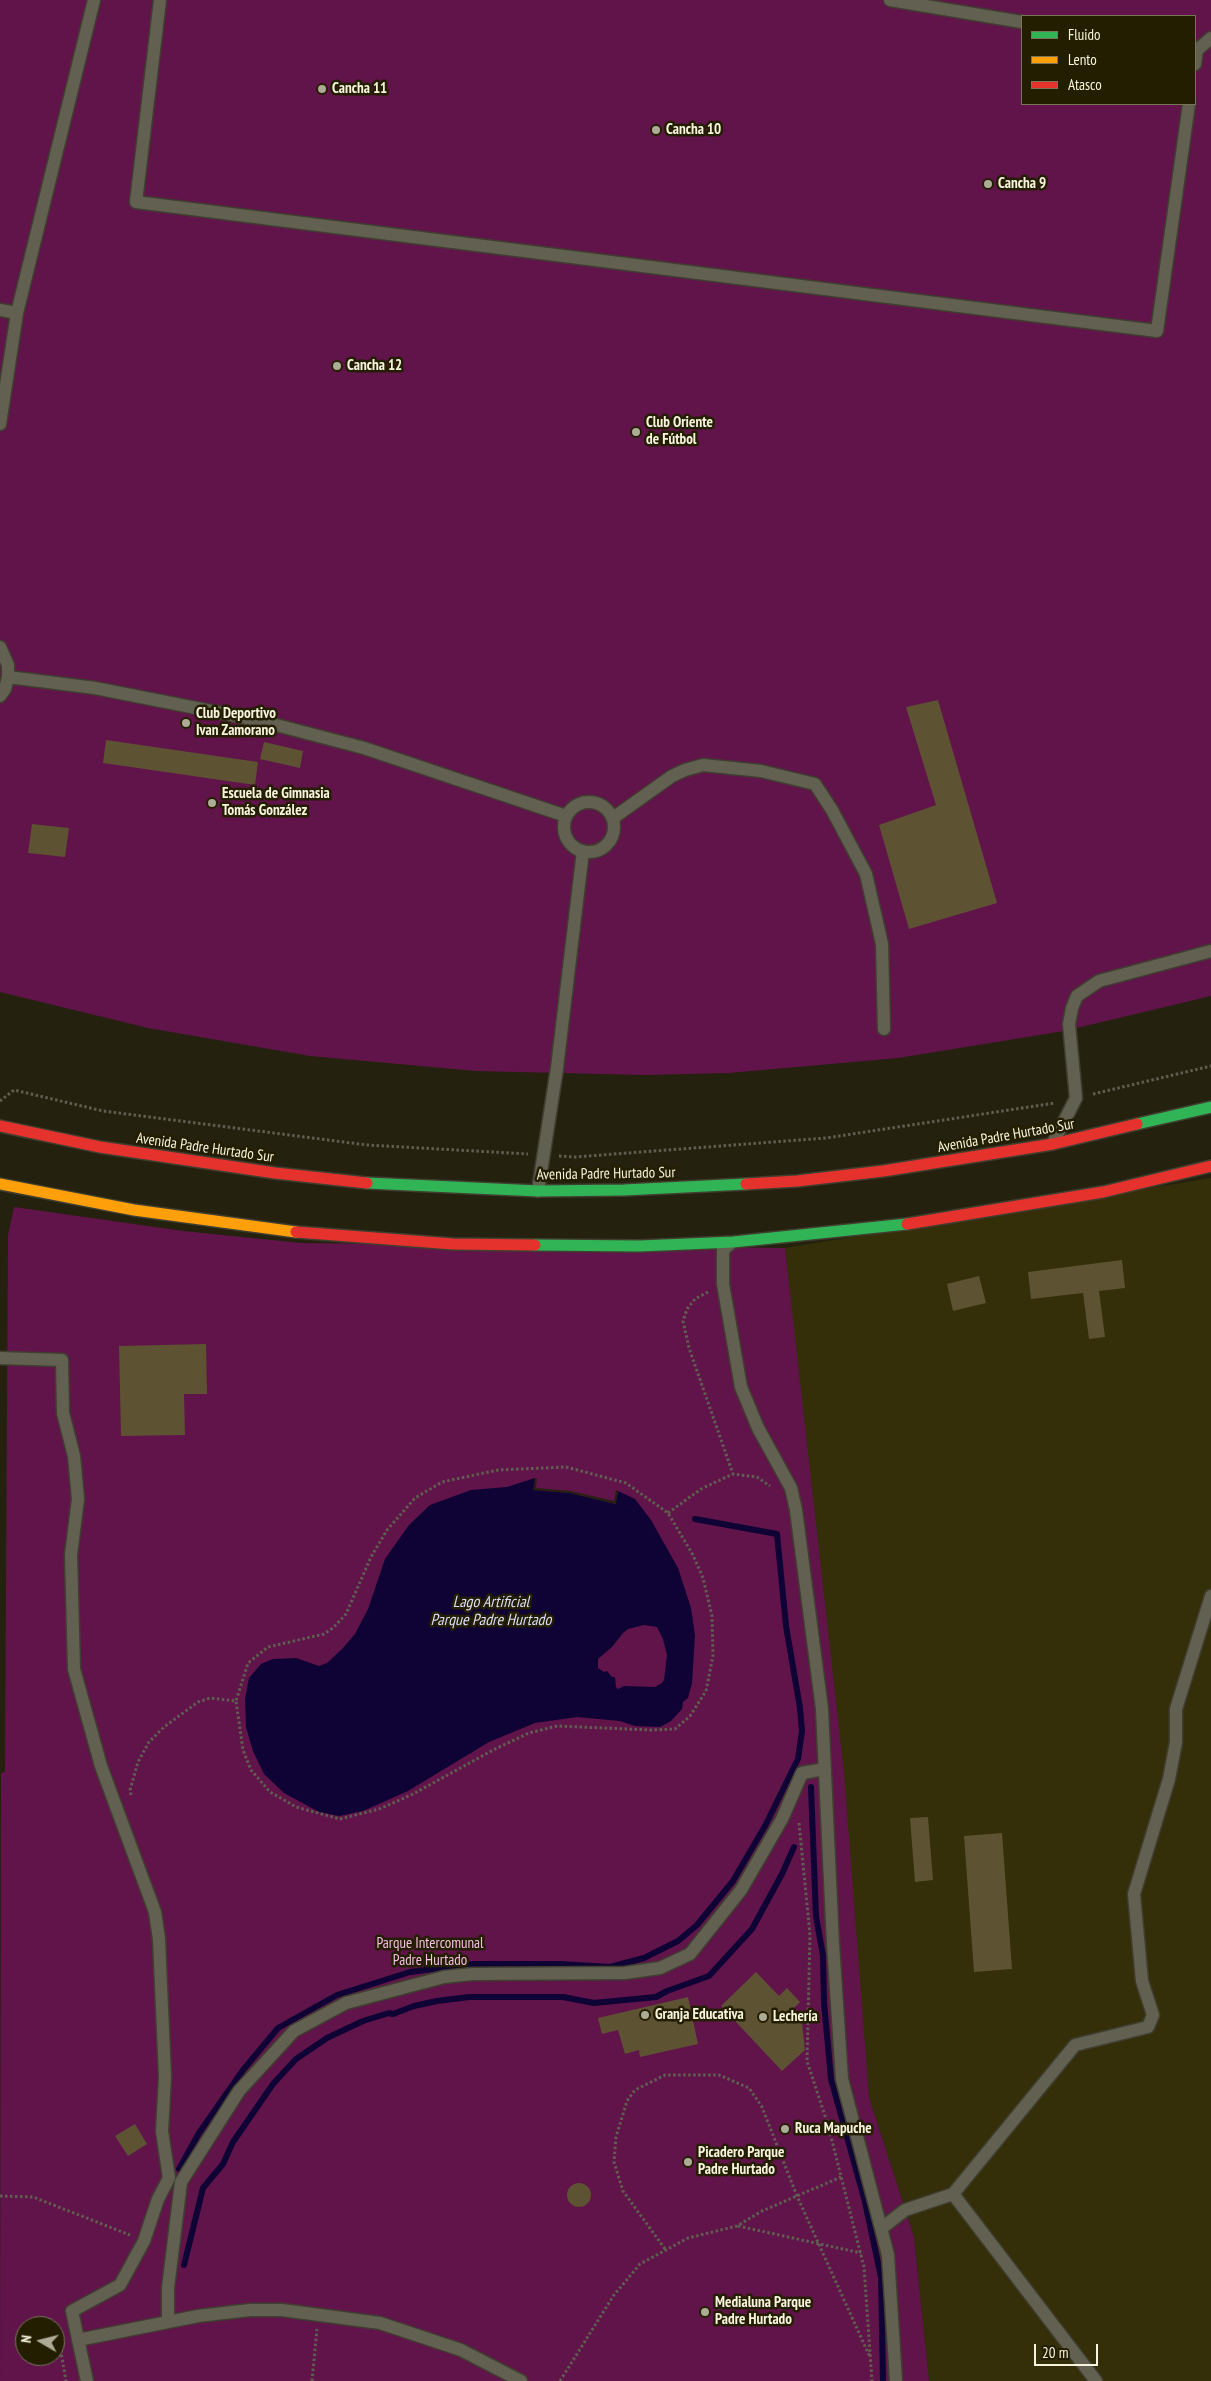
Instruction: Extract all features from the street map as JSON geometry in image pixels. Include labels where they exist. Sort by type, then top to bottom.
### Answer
[{"type":"main road","name":"Avenida Padre Hurtado Sur","points":[[0,1126],[100,1147],[275,1174],[362,1182],[538,1191],[710,1187],[883,1171],[1053,1144],[1211,1107]]},
{"type":"main road","points":[[0,1184],[196,1220],[373,1239],[546,1247],[733,1242],[854,1231],[1002,1211],[1103,1192],[1211,1166]]},
{"type":"lane","points":[[0,424],[17,314],[94,0]]},
{"type":"lane","points":[[160,0],[136,202],[1157,331],[1189,105]]},
{"type":"lane","points":[[890,0],[1021,22]]},
{"type":"lane","points":[[1196,50],[1211,38]]},
{"type":"lane","points":[[0,310],[17,314]]},
{"type":"lane","points":[[0,647],[8,665],[8,677],[0,696]]},
{"type":"lane","points":[[8,677],[95,688],[257,720],[364,748],[566,816]]},
{"type":"lane","points":[[613,818],[672,776],[685,770],[703,766],[761,771],[815,784],[832,810],[866,874],[882,944],[884,1029]]},
{"type":"lane","points":[[590,801],[604,806],[613,818],[613,834],[610,841],[598,850],[583,851],[570,844],[566,838],[564,830],[566,816],[576,804],[590,801]]},
{"type":"lane","points":[[538,1191],[557,1068],[583,851]]},
{"type":"lane","points":[[1053,1144],[1076,1098],[1069,1024],[1072,1008],[1077,996],[1099,981],[1211,951]]},
{"type":"lane","points":[[733,1242],[723,1250],[723,1284],[741,1387],[758,1428],[791,1488],[822,1709],[842,2079],[888,2254],[896,2381]]},
{"type":"lane","points":[[0,1358],[62,1360],[63,1413],[74,1456],[78,1499],[71,1555],[74,1669],[101,1766],[155,1912],[159,1939],[165,2077],[162,2131],[169,2178],[158,2199],[144,2241],[120,2285],[72,2311],[86,2381]]},
{"type":"lane","points":[[882,2228],[905,2210],[953,2194],[1075,2045],[1148,2027],[1154,2015],[1142,1981],[1134,1894],[1169,1779],[1176,1742],[1176,1709],[1211,1596]]},
{"type":"lane","points":[[168,2321],[168,2288],[182,2182],[213,2130],[239,2092],[294,2031],[346,2003],[444,1977],[472,1974],[625,1974],[660,1968],[690,1954],[741,1890],[782,1819],[802,1773],[824,1769]]},
{"type":"lane","points":[[953,2194],[1096,2381]]},
{"type":"lane","points":[[78,2340],[168,2321],[250,2310],[282,2310],[380,2323],[461,2350],[522,2381]]},
{"type":"path","points":[[0,1101],[14,1090],[103,1111],[367,1146],[576,1157],[826,1138],[1076,1098],[1211,1066]]},
{"type":"path","points":[[723,1284],[695,1299],[686,1309],[683,1320],[689,1348],[732,1474]]},
{"type":"path","points":[[566,1467],[626,1483],[668,1513],[693,1555],[703,1578],[712,1616],[713,1656],[706,1691],[690,1716],[675,1729],[651,1730],[557,1726],[528,1733],[413,1794],[380,1809],[340,1819],[296,1807],[270,1792],[251,1770],[243,1750],[236,1701],[248,1663],[257,1655],[278,1644],[314,1637],[334,1628],[346,1614],[371,1557],[387,1530],[415,1498],[442,1482],[498,1470],[566,1467]]},
{"type":"path","points":[[668,1513],[701,1488],[732,1474],[757,1477],[776,1489]]},
{"type":"path","points":[[131,1797],[130,1790],[138,1762],[149,1742],[164,1727],[198,1702],[210,1698],[236,1701]]},
{"type":"path","points":[[794,1830],[799,1822]]},
{"type":"path","points":[[665,2249],[623,2191],[614,2162],[616,2137],[627,2101],[635,2090],[665,2076],[683,2074],[719,2075],[749,2088],[762,2107],[798,2196],[871,2358]]},
{"type":"path","points":[[560,2381],[614,2295],[640,2264],[688,2238],[737,2226],[762,2212],[841,2177]]},
{"type":"path","points":[[0,2196],[33,2197],[144,2241]]},
{"type":"path","points":[[737,2226],[818,2242],[860,2253]]},
{"type":"path","points":[[312,2381],[319,2314]]},
{"type":"shaded area","points":[[1211,1178],[1211,2381],[929,2381],[914,2237],[869,2097],[785,1248]]},
{"type":"green space","points":[[0,0],[1211,0],[1211,996],[1064,1031],[898,1058],[729,1073],[645,1075],[476,1071],[310,1056],[148,1028],[0,992]]},
{"type":"green space","name":"Parque Intercomunal Padre Hurtado","points":[[14,1207],[183,1231],[301,1243],[785,1248],[844,1773],[869,2097],[914,2237],[929,2381],[0,2381],[1,1773],[5,1772],[8,1235]]},
{"type":"water","name":"Lago Artificial Parque Padre Hurtado","points":[[535,1478],[534,1490],[570,1493],[615,1504],[618,1491],[635,1499],[651,1520],[678,1568],[691,1608],[695,1635],[692,1683],[688,1698],[683,1702],[682,1709],[671,1721],[660,1727],[635,1726],[620,1721],[577,1717],[535,1723],[489,1742],[408,1791],[363,1811],[339,1816],[319,1812],[284,1793],[264,1774],[253,1751],[246,1727],[245,1699],[249,1678],[261,1664],[273,1659],[296,1658],[319,1666],[327,1663],[355,1634],[368,1609],[385,1559],[409,1525],[430,1505],[471,1490],[507,1487]],"holes":[[[644,1625],[657,1627],[663,1639],[667,1655],[664,1680],[655,1687],[624,1686],[618,1689],[615,1677],[612,1677],[607,1671],[604,1672],[598,1668],[598,1659],[628,1629]]]},
{"type":"pier","points":[[535,1478],[537,1478],[536,1488],[570,1491],[614,1501],[616,1490],[618,1491],[616,1504],[570,1493],[533,1490]]},
{"type":"building","points":[[938,700],[997,903],[909,929],[879,825],[936,805],[906,707]]},
{"type":"building","points":[[106,740],[258,762],[255,785],[103,763]]},
{"type":"building","points":[[264,742],[303,751],[300,768],[260,759]]},
{"type":"building","points":[[32,824],[69,828],[65,857],[28,853]]},
{"type":"building","points":[[1122,1260],[1125,1288],[1099,1291],[1105,1337],[1089,1339],[1083,1293],[1031,1299],[1028,1272]]},
{"type":"building","points":[[979,1276],[986,1303],[953,1311],[947,1284]]},
{"type":"building","points":[[206,1344],[207,1394],[184,1394],[185,1435],[121,1436],[119,1346]]},
{"type":"building","points":[[928,1817],[933,1880],[915,1882],[910,1818]]},
{"type":"building","points":[[1002,1833],[1012,1969],[974,1972],[964,1836]]},
{"type":"building","name":"Lechería","points":[[756,1972],[779,1996],[787,1988],[800,2002],[791,2011],[802,2023],[805,2050],[782,2071],[721,2006]]},
{"type":"building","points":[[688,1997],[698,2044],[640,2057],[639,2050],[625,2054],[618,2030],[602,2034],[598,2018]]},
{"type":"building","points":[[135,2124],[147,2144],[128,2156],[115,2136]]},
{"type":"building","points":[[579,2183],[588,2186],[591,2195],[588,2204],[579,2207],[570,2204],[567,2195],[570,2186]]},
{"type":"waterway","points":[[179,2169],[199,2133],[243,2070],[278,2028],[337,1995],[410,1972],[472,1964],[559,1964],[610,1967],[644,1958],[678,1941],[697,1925],[733,1881],[765,1826],[798,1759],[802,1731],[800,1708],[786,1626],[777,1534],[695,1519]]},
{"type":"waterway","points":[[811,1787],[816,1916],[823,1956],[824,2003],[831,2079],[865,2202],[881,2277],[883,2381]]},
{"type":"waterway","points":[[184,2265],[203,2188],[223,2164],[233,2142],[273,2084],[296,2059],[327,2038],[363,2021],[437,2001],[469,1997],[563,1997],[594,2003],[656,1997],[667,1991],[709,1976],[752,1929],[782,1874],[794,1847]]},
{"type":"traffic: fast","points":[[1137,1124],[1211,1107]]},
{"type":"traffic: fast","points":[[367,1183],[538,1191],[624,1190],[746,1184]]},
{"type":"traffic: fast","points":[[535,1245],[640,1246],[733,1242],[907,1224]]},
{"type":"traffic: slow","points":[[0,1184],[134,1210],[296,1232]]},
{"type":"traffic: jam","points":[[746,1184],[797,1181],[883,1171],[1053,1144],[1137,1124]]},
{"type":"traffic: jam","points":[[0,1126],[100,1147],[275,1173],[367,1183]]},
{"type":"traffic: jam","points":[[907,1224],[1103,1192],[1211,1166]]},
{"type":"traffic: jam","points":[[296,1232],[453,1244],[535,1245]]},
{"type":"place","name":"Cancha 11","points":[[322,89]]},
{"type":"place","name":"Cancha 10","points":[[656,130]]},
{"type":"place","name":"Cancha 9","points":[[988,184]]},
{"type":"place","name":"Cancha 12","points":[[337,366]]},
{"type":"place","name":"Club Oriente de Fútbol","points":[[636,432]]},
{"type":"place","name":"Club Deportivo Ivan Zamorano","points":[[186,723]]},
{"type":"place","name":"Escuela de Gimnasia Tomás González","points":[[212,803]]},
{"type":"place","name":"Granja Educativa","points":[[645,2015]]},
{"type":"place","name":"Lechería","points":[[763,2017]]},
{"type":"place","name":"Ruca Mapuche","points":[[785,2129]]},
{"type":"place","name":"Picadero Parque Padre Hurtado","points":[[688,2162]]},
{"type":"place","name":"Medialuna Parque Padre Hurtado","points":[[705,2312]]}]
